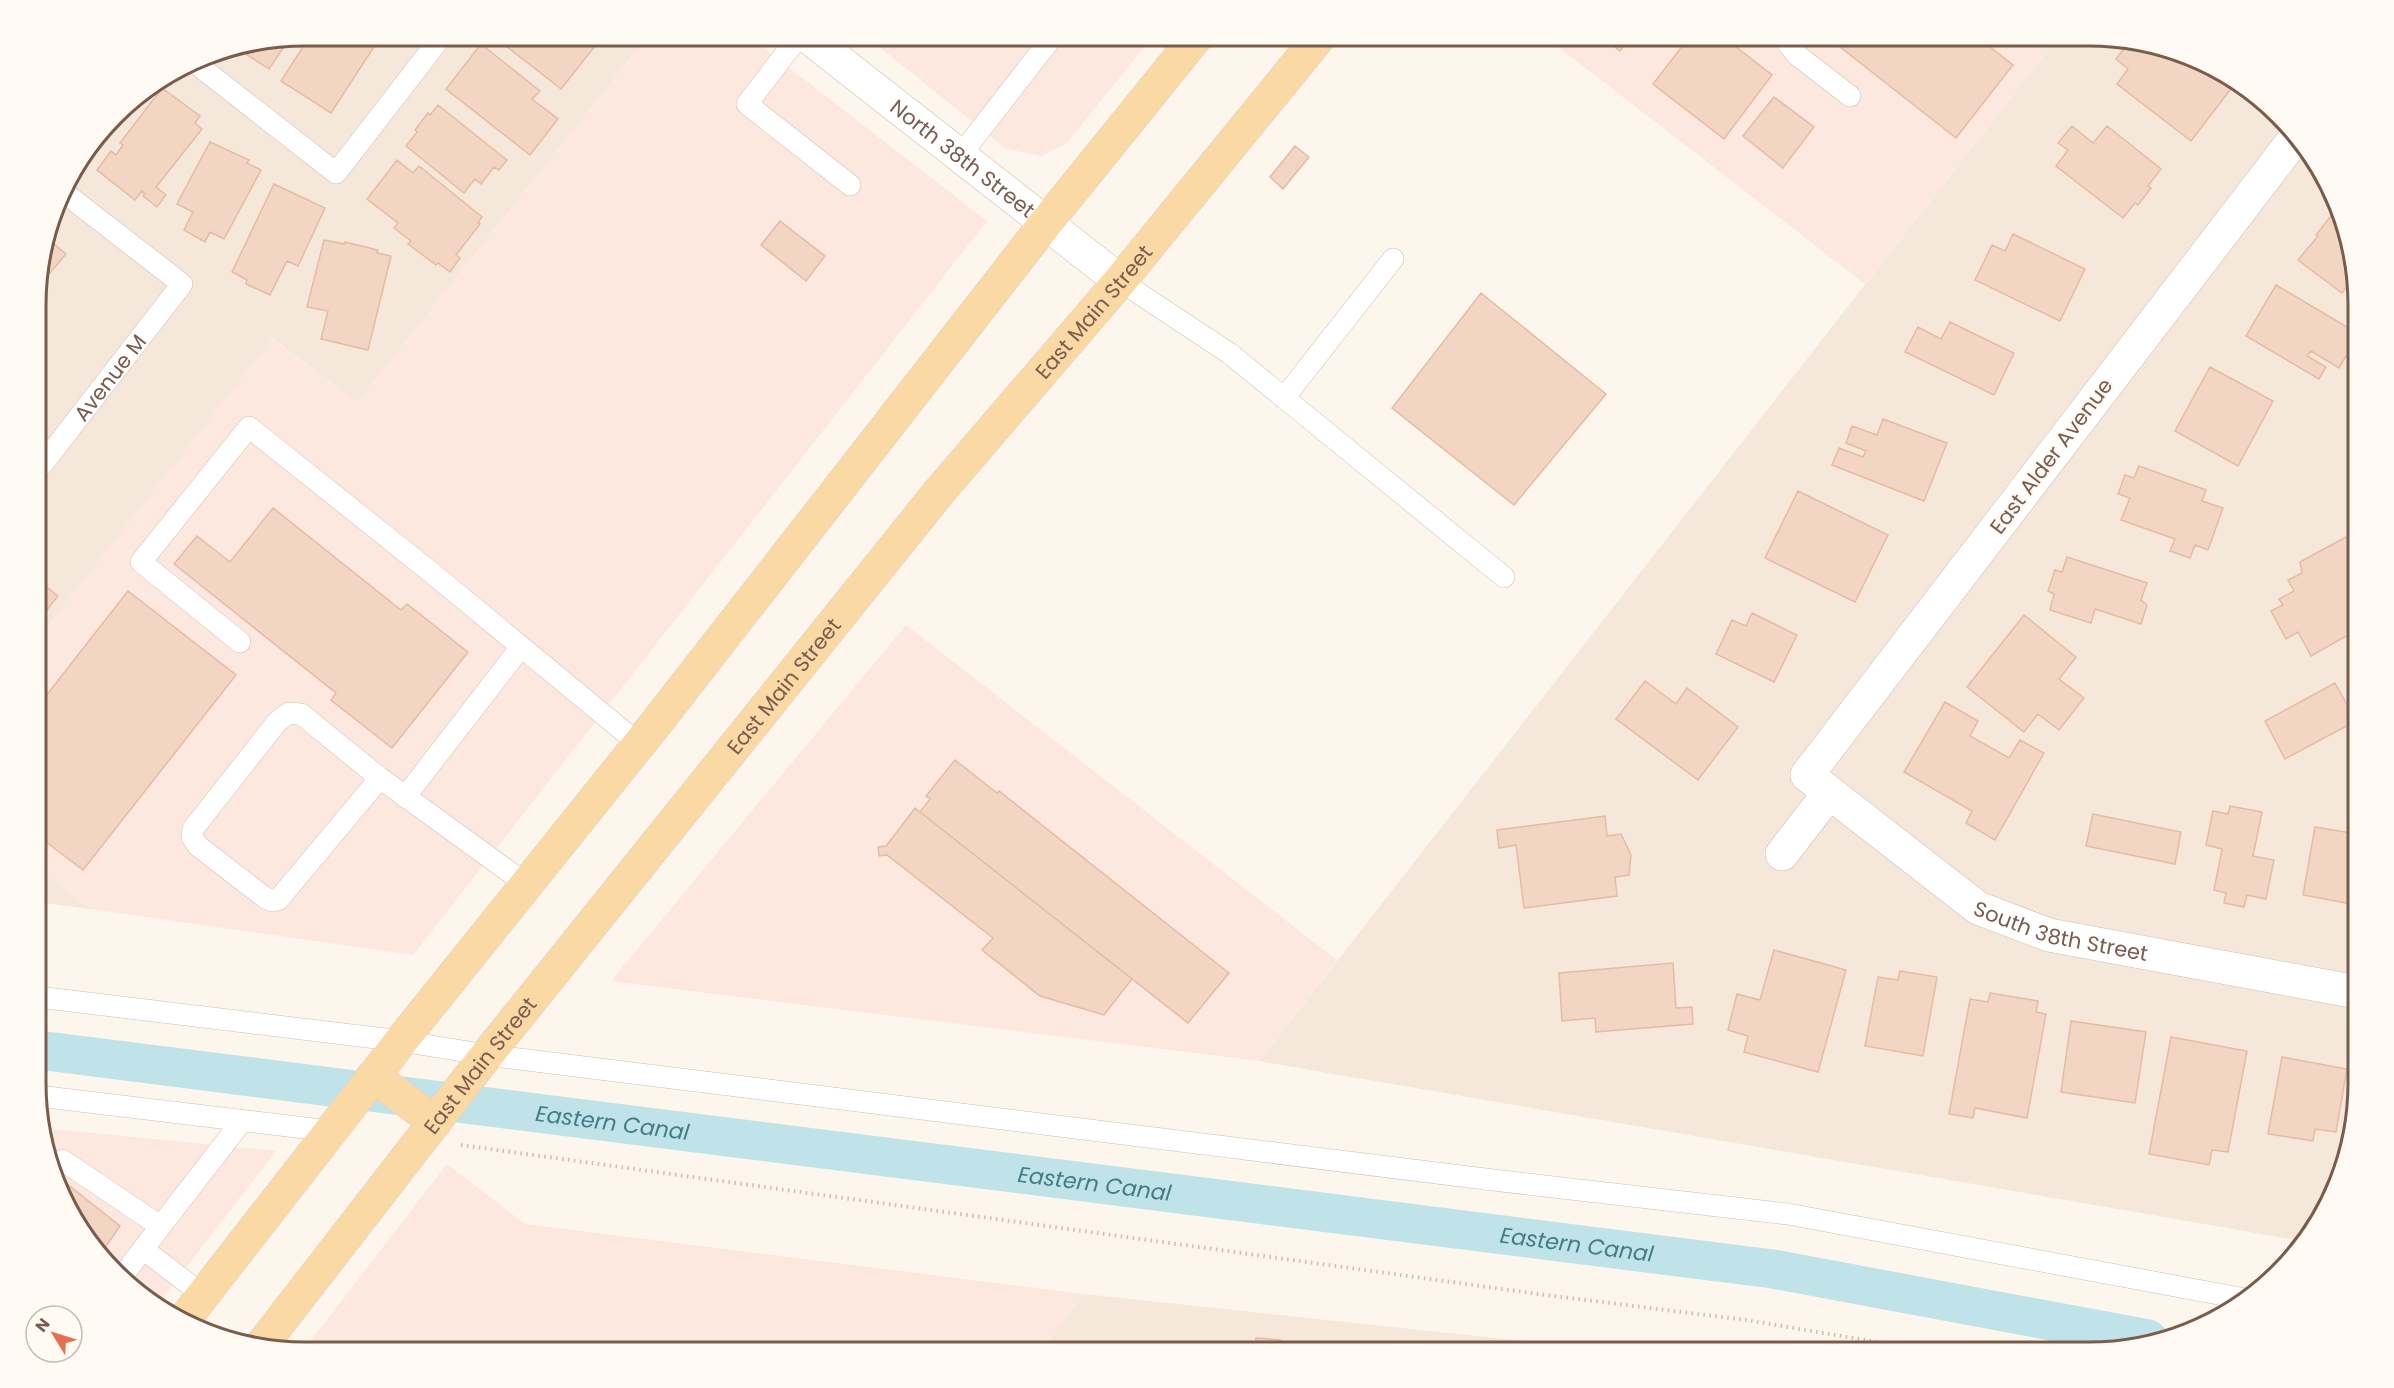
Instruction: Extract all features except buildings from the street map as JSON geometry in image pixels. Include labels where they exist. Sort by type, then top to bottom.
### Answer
[{"type":"main road","points":[[189,1314],[399,1043],[639,744],[1045,224],[1189,46]]},
{"type":"main road","name":"East Main Street","points":[[267,1338],[484,1058],[939,492],[1120,281],[1312,46]]},
{"type":"main road","points":[[373,1076],[428,1131]]},
{"type":"street","name":"North 38th Street","points":[[820,46],[1120,281]]},
{"type":"street","name":"East Alder Avenue","points":[[1782,854],[1818,784],[2291,144]]},
{"type":"street","name":"South 38th Street","points":[[1818,784],[1978,908],[2039,932],[2348,990]]},
{"type":"lane","points":[[202,68],[336,173],[434,46]]},
{"type":"lane","points":[[792,46],[747,104],[850,185]]},
{"type":"lane","points":[[959,157],[1045,46]]},
{"type":"lane","points":[[1790,46],[1797,55],[1850,96]]},
{"type":"lane","name":"Avenue M","points":[[46,460],[182,284],[70,197]]},
{"type":"lane","points":[[1284,398],[1393,259]]},
{"type":"lane","points":[[1120,281],[1229,353],[1504,577]]},
{"type":"lane","points":[[240,642],[141,562],[249,427],[639,744]]},
{"type":"lane","points":[[405,796],[521,647]]},
{"type":"lane","points":[[380,778],[278,900],[272,901],[264,897],[198,846],[192,837],[193,829],[277,722],[289,713],[301,714],[380,778],[526,884]]},
{"type":"lane","points":[[46,998],[399,1043],[484,1058],[1788,1214],[2234,1297]]},
{"type":"lane","points":[[47,1097],[330,1131]]},
{"type":"lane","points":[[127,1270],[242,1121]]},
{"type":"lane","points":[[59,1164],[62,1160],[160,1226]]},
{"type":"lane","points":[[142,1249],[203,1295]]},
{"type":"path","points":[[428,1131],[1503,1289],[1746,1320],[1872,1342]]},
{"type":"shaded area","points":[[306,46],[640,46],[357,403],[273,339],[46,629],[46,306],[51,255],[66,206],[81,176],[122,122],[176,81],[206,66],[255,51]]},
{"type":"shaded area","points":[[640,46],[761,46],[987,221],[413,955],[90,909],[46,874],[46,629],[272,339],[357,403]]},
{"type":"shaded area","points":[[878,46],[1145,46],[1067,143],[1042,156],[1006,149]]},
{"type":"shaded area","points":[[1557,46],[2051,46],[1865,284]]},
{"type":"shaded area","points":[[2051,46],[2105,47],[2139,51],[2172,60],[2218,81],[2272,122],[2304,162],[2328,206],[2343,255],[2348,306],[2348,1082],[2343,1133],[2334,1166],[2313,1212],[2294,1240],[1259,1061]]},
{"type":"shaded area","points":[[906,625],[1337,960],[1259,1061],[611,981]]},
{"type":"shaded area","points":[[46,874],[90,909],[46,903]]},
{"type":"shaded area","points":[[51,1129],[276,1151],[162,1298],[122,1266],[90,1226],[66,1182]]},
{"type":"shaded area","points":[[447,1164],[525,1224],[1084,1294],[1047,1342],[310,1342]]},
{"type":"shaded area","points":[[1084,1294],[1533,1342],[1047,1342]]},
{"type":"waterway","name":"Eastern Canal","points":[[46,1051],[1773,1269],[2138,1337]]}]
